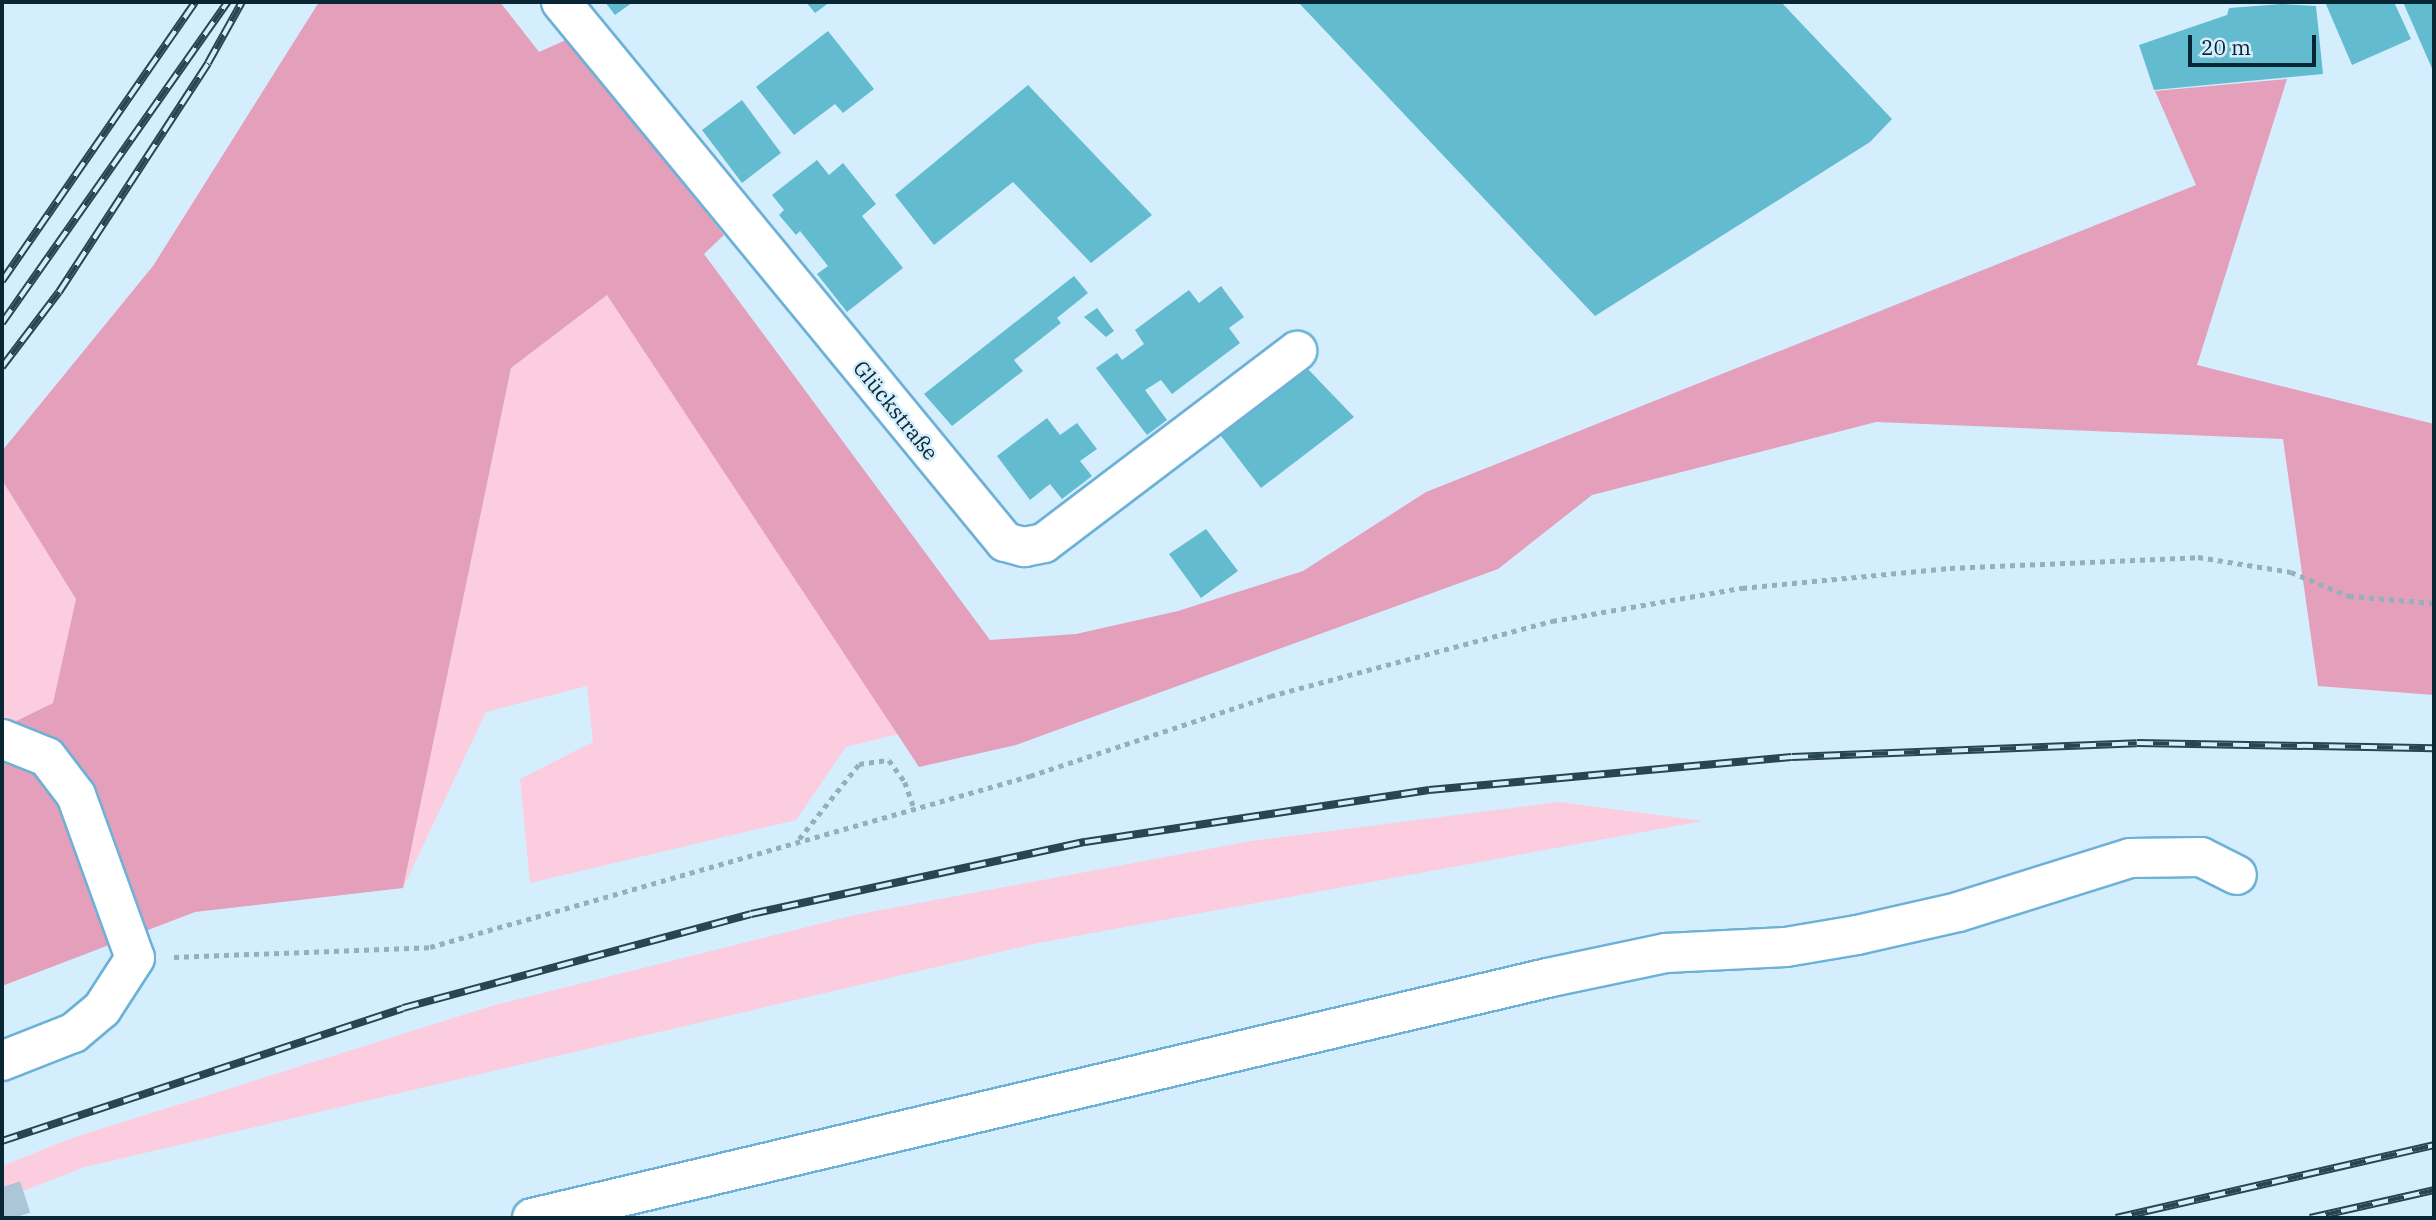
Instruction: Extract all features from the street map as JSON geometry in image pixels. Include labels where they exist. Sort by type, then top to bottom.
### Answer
[{"type":"street","name":"Glückstraße","points":[[561,2],[1005,541],[1024,547],[1044,543],[1297,351]]},
{"type":"street","points":[[2,739],[47,757],[76,795],[135,958],[103,1009],[72,1033],[2,1061]]},
{"type":"street","points":[[531,1218],[1574,972],[1667,953],[1786,947],[1857,935],[1958,912],[2130,858],[2202,857],[2237,875]]},
{"type":"path","points":[[135,958],[430,947],[799,839],[1030,776],[1270,696],[1538,624],[1742,587],[1950,568],[2198,557],[2291,572],[2349,596],[2434,603]]},
{"type":"path","points":[[799,839],[859,764],[889,760],[905,782],[914,808]]},
{"type":"shaded area","points":[[319,2],[500,2],[539,52],[568,39],[724,235],[704,254],[990,640],[1076,634],[1178,611],[1303,571],[1426,492],[2196,185],[2155,91],[2287,79],[2197,365],[2434,424],[2434,695],[2318,686],[2283,439],[1876,422],[1592,495],[1498,569],[1016,745],[919,767],[607,295],[511,368],[403,888],[195,912],[2,986],[2,728],[53,703],[76,599],[2,480],[2,451],[153,266]]},
{"type":"shaded area","points":[[607,295],[898,734],[846,747],[796,820],[530,883],[520,779],[593,742],[587,686],[486,712],[403,888],[511,368]]},
{"type":"shaded area","points":[[2,480],[76,599],[53,703],[2,728]]},
{"type":"shaded area","points":[[1559,802],[1703,821],[1038,943],[85,1167],[2,1199],[2,1166],[72,1138],[495,1005],[855,915],[1251,841]]},
{"type":"building","points":[[605,2],[633,2],[615,15]]},
{"type":"building","points":[[806,2],[830,2],[815,13]]},
{"type":"building","points":[[1298,2],[1781,2],[1892,119],[1870,142],[1595,316]]},
{"type":"building","points":[[2325,2],[2394,2],[2411,39],[2352,65]]},
{"type":"building","points":[[2403,2],[2434,2],[2434,73]]},
{"type":"building","points":[[2282,4],[2316,6],[2323,74],[2154,90],[2139,45],[2227,15],[2229,8]]},
{"type":"building","points":[[828,31],[874,89],[843,113],[835,104],[794,135],[756,87]]},
{"type":"building","points":[[1028,85],[1152,215],[1091,263],[1013,182],[934,245],[895,195]]},
{"type":"building","points":[[742,100],[781,153],[742,183],[702,130]]},
{"type":"building","points":[[817,160],[829,175],[843,163],[876,204],[862,216],[903,268],[847,312],[817,274],[828,266],[800,231],[796,235],[779,215],[784,210],[772,195]]},
{"type":"building","points":[[1074,276],[1088,293],[1057,318],[1061,323],[1014,360],[1023,371],[952,426],[924,394]]},
{"type":"building","points":[[1221,286],[1244,317],[1229,328],[1240,343],[1172,394],[1161,380],[1145,390],[1167,420],[1147,435],[1096,368],[1117,353],[1122,360],[1144,344],[1135,330],[1189,290],[1199,303]]},
{"type":"building","points":[[1097,308],[1114,331],[1106,337],[1084,317]]},
{"type":"building","points":[[1305,366],[1354,417],[1261,488],[1218,432]]},
{"type":"building","points":[[1047,418],[1060,435],[1077,423],[1097,449],[1080,461],[1092,476],[1062,499],[1050,484],[1030,500],[997,456]]},
{"type":"building","points":[[1206,529],[1238,571],[1201,598],[1169,554]]},
{"type":"tunnel","points":[[2,1187],[12,1218]]},
{"type":"railway","points":[[2,281],[195,2]]},
{"type":"railway","points":[[2,323],[228,2]]},
{"type":"railway","points":[[2,367],[59,292],[208,63],[242,2]]},
{"type":"railway","points":[[2,1141],[403,1008],[751,914],[1085,842],[1429,790],[1792,757],[2137,743],[2434,748]]},
{"type":"railway","points":[[2116,1218],[2434,1145]]},
{"type":"railway","points":[[2310,1218],[2434,1190]]}]
